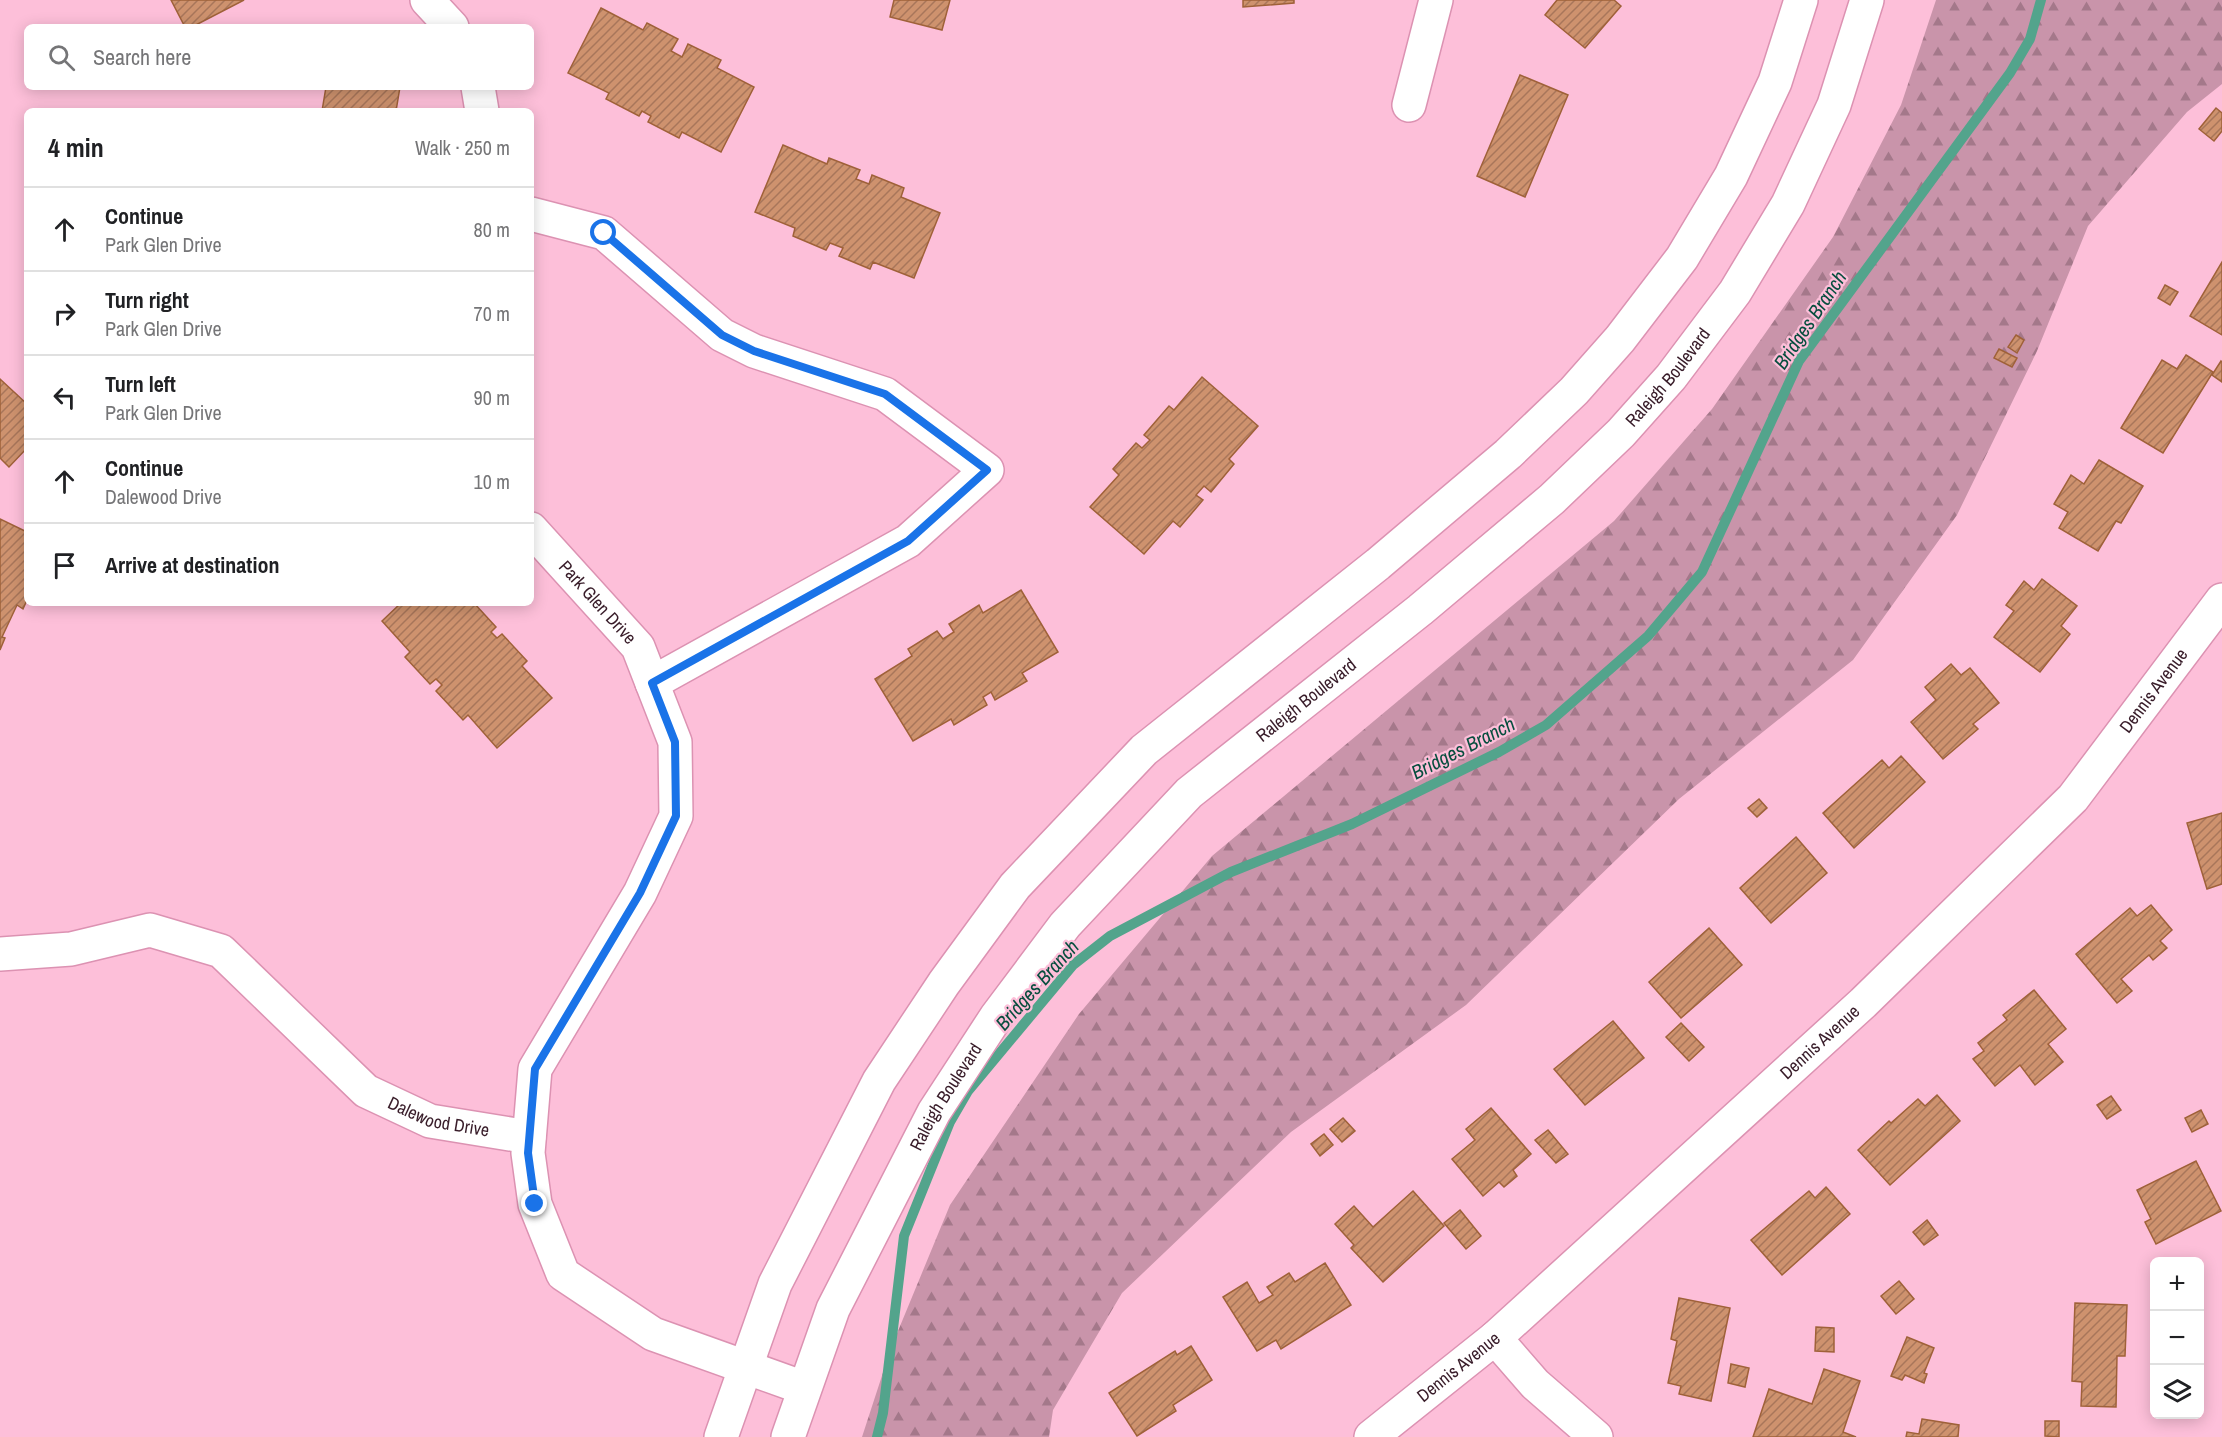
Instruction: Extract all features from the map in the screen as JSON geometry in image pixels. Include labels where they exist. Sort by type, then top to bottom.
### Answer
[{"type":"street","points":[[427,0],[449,24]]},
{"type":"street","points":[[1408,105],[1436,0]]},
{"type":"street","points":[[721,1437],[775,1284],[879,1081],[944,983],[1015,886],[1144,750],[1378,564],[1508,454],[1574,391],[1613,348],[1682,258],[1731,176],[1774,82],[1801,0]]},
{"type":"street","name":"Raleigh Boulevard","points":[[788,1437],[833,1310],[934,1112],[996,1017],[1065,925],[1189,793],[1420,610],[1552,499],[1621,433],[1671,377],[1735,292],[1788,204],[1834,105],[1868,0]]},
{"type":"street","points":[[478,90],[482,108]]},
{"type":"street","points":[[534,215],[604,233],[722,335],[754,351],[885,394],[987,470],[908,541],[652,683]]},
{"type":"street","name":"Park Glen Drive","points":[[529,1137],[535,1069],[640,893],[676,816],[675,742],[638,647],[534,532]]},
{"type":"street","name":"Dennis Avenue","points":[[1371,1437],[1495,1338],[1863,1003],[2073,798],[2211,639],[2222,600]]},
{"type":"street","name":"Dalewood Drive","points":[[0,954],[71,948],[150,930],[221,951],[366,1091],[430,1121],[529,1137]]},
{"type":"street","points":[[529,1137],[528,1153],[535,1204],[563,1274],[653,1334],[804,1388]]},
{"type":"street","points":[[1495,1338],[1535,1384],[1596,1437]]},
{"type":"green space","points":[[1936,0],[2222,0],[2222,84],[2187,112],[2088,226],[2037,351],[1957,515],[1853,660],[1679,799],[1466,1005],[1291,1132],[1122,1293],[1053,1410],[1049,1437],[862,1437],[891,1348],[950,1205],[1079,1014],[1212,856],[1614,521],[1712,409],[1833,237],[1901,105]]},
{"type":"building","points":[[171,0],[244,0],[198,24],[183,24]]},
{"type":"building","points":[[894,0],[950,0],[942,30],[890,17]]},
{"type":"building","points":[[1243,0],[1294,0],[1294,3],[1243,7]]},
{"type":"building","points":[[1557,0],[1614,0],[1621,6],[1585,48],[1545,15]]},
{"type":"building","points":[[601,8],[643,30],[647,23],[678,39],[671,51],[682,57],[688,44],[721,60],[717,68],[754,87],[721,152],[682,132],[679,138],[648,122],[651,116],[642,111],[639,116],[606,99],[609,93],[568,73]]},
{"type":"building","points":[[1520,75],[1568,95],[1525,197],[1477,176]]},
{"type":"building","points":[[326,90],[400,90],[396,108],[322,108]]},
{"type":"building","points":[[2216,108],[2222,113],[2222,131],[2214,141],[2199,129]]},
{"type":"building","points":[[783,145],[827,164],[829,158],[860,170],[856,179],[869,184],[872,175],[904,188],[901,197],[940,213],[914,278],[873,262],[870,269],[839,256],[843,248],[830,243],[826,250],[793,236],[795,228],[755,212]]},
{"type":"building","points":[[2222,262],[2222,335],[2190,316]]},
{"type":"building","points":[[2165,285],[2178,292],[2170,305],[2158,298]]},
{"type":"building","points":[[2016,335],[2024,340],[2017,353],[2008,347]]},
{"type":"building","points":[[1999,349],[2017,358],[2012,367],[1994,358]]},
{"type":"building","points":[[2186,355],[2213,372],[2163,453],[2121,428],[2162,360],[2177,369]]},
{"type":"building","points":[[2222,362],[2222,382],[2212,375]]},
{"type":"building","points":[[1202,377],[1258,426],[1229,459],[1234,464],[1211,492],[1204,486],[1196,495],[1203,500],[1180,527],[1173,521],[1144,554],[1090,507],[1119,475],[1113,469],[1136,443],[1142,448],[1150,440],[1144,435],[1169,406],[1174,410]]},
{"type":"building","points":[[0,379],[24,401],[24,451],[9,467],[0,458]]},
{"type":"building","points":[[2099,460],[2143,486],[2121,523],[2116,521],[2098,551],[2059,528],[2068,512],[2054,504],[2071,475],[2084,484]]},
{"type":"building","points":[[0,519],[24,531],[24,606],[23,609],[17,605],[2,637],[5,638],[0,650]]},
{"type":"building","points":[[2042,579],[2077,606],[2061,626],[2070,634],[2040,672],[1994,637],[2014,611],[2006,605],[2024,581],[2034,590]]},
{"type":"building","points":[[1021,590],[1058,652],[1022,673],[1027,681],[995,700],[991,692],[983,697],[987,705],[954,725],[951,719],[913,741],[875,679],[912,656],[908,649],[937,631],[943,639],[954,632],[949,624],[979,605],[983,613]]},
{"type":"building","points":[[398,606],[477,606],[496,627],[491,632],[497,638],[502,634],[527,661],[522,666],[552,698],[497,748],[468,715],[463,720],[436,691],[442,685],[436,679],[430,684],[405,657],[410,652],[382,621]]},
{"type":"building","points":[[1951,664],[1961,675],[1970,668],[1999,703],[1973,724],[1978,729],[1943,759],[1911,722],[1936,700],[1925,687]]},
{"type":"building","points":[[1901,756],[1925,782],[1854,848],[1823,813],[1882,760],[1889,768]]},
{"type":"building","points":[[1759,799],[1767,808],[1757,817],[1748,808]]},
{"type":"building","points":[[2222,813],[2222,884],[2207,889],[2187,823]]},
{"type":"building","points":[[1796,837],[1827,873],[1771,923],[1740,888]]},
{"type":"building","points":[[2151,905],[2172,930],[2160,941],[2167,948],[2153,960],[2149,955],[2121,979],[2132,991],[2117,1003],[2076,954],[2130,908],[2137,916]]},
{"type":"building","points":[[1709,928],[1742,965],[1681,1018],[1649,982]]},
{"type":"building","points":[[2034,990],[2066,1029],[2048,1044],[2063,1062],[2035,1085],[2020,1065],[1995,1086],[1973,1059],[1984,1051],[1978,1043],[2007,1020],[2003,1015]]},
{"type":"building","points":[[1613,1021],[1644,1058],[1585,1105],[1554,1069]]},
{"type":"building","points":[[1681,1023],[1704,1047],[1689,1061],[1666,1037]]},
{"type":"building","points":[[1937,1095],[1960,1121],[1890,1185],[1858,1150],[1889,1121],[1891,1123],[1918,1099],[1925,1106]]},
{"type":"building","points":[[2111,1096],[2121,1110],[2107,1119],[2097,1105]]},
{"type":"building","points":[[1491,1108],[1531,1154],[1513,1170],[1517,1176],[1504,1187],[1499,1182],[1483,1196],[1452,1159],[1475,1140],[1466,1129]]},
{"type":"building","points":[[2201,1110],[2208,1124],[2192,1132],[2185,1118]]},
{"type":"building","points":[[1343,1118],[1355,1131],[1342,1142],[1330,1129]]},
{"type":"building","points":[[1548,1130],[1568,1154],[1556,1163],[1535,1140]]},
{"type":"building","points":[[1324,1134],[1333,1145],[1320,1156],[1311,1144]]},
{"type":"building","points":[[2196,1161],[2221,1211],[2156,1244],[2145,1222],[2151,1219],[2137,1190]]},
{"type":"building","points":[[1826,1187],[1850,1214],[1782,1275],[1751,1240],[1809,1191],[1815,1198]]},
{"type":"building","points":[[1413,1191],[1444,1226],[1383,1282],[1351,1248],[1354,1245],[1335,1224],[1354,1206],[1373,1227]]},
{"type":"building","points":[[1460,1210],[1481,1236],[1466,1249],[1444,1223]]},
{"type":"building","points":[[1927,1220],[1938,1235],[1924,1245],[1913,1232]]},
{"type":"building","points":[[1325,1263],[1351,1305],[1281,1349],[1276,1340],[1257,1351],[1223,1297],[1247,1282],[1259,1303],[1273,1295],[1267,1287],[1289,1273],[1295,1282]]},
{"type":"building","points":[[1899,1281],[1914,1299],[1896,1314],[1881,1296]]},
{"type":"building","points":[[1679,1298],[1730,1308],[1711,1401],[1679,1394],[1681,1386],[1668,1383],[1677,1341],[1671,1339]]},
{"type":"building","points":[[2075,1303],[2127,1305],[2125,1356],[2117,1356],[2116,1407],[2081,1406],[2082,1382],[2072,1381]]},
{"type":"building","points":[[1816,1327],[1834,1328],[1834,1352],[1815,1351]]},
{"type":"building","points":[[1907,1337],[1934,1348],[1924,1373],[1927,1374],[1924,1383],[1905,1375],[1902,1380],[1891,1376]]},
{"type":"building","points":[[1191,1346],[1212,1380],[1173,1405],[1176,1411],[1137,1436],[1109,1393],[1175,1351],[1177,1355]]},
{"type":"building","points":[[1731,1364],[1749,1368],[1745,1387],[1728,1383]]},
{"type":"building","points":[[1824,1369],[1860,1381],[1843,1432],[1856,1437],[1753,1437],[1769,1389],[1812,1404]]},
{"type":"building","points":[[1922,1419],[1959,1425],[1958,1437],[1906,1437],[1907,1432],[1919,1434]]},
{"type":"building","points":[[2045,1421],[2059,1421],[2059,1437],[2045,1436]]},
{"type":"waterway","name":"Bridges Branch","points":[[877,1437],[883,1413],[904,1236],[950,1122],[968,1091],[1073,965],[1110,936],[1231,872],[1352,824],[1499,752],[1546,725],[1648,636],[1702,572],[1799,361],[2010,73],[2030,39],[2041,0]]},
{"type":"route","points":[[535,1204],[528,1153],[535,1069],[640,893],[676,816],[675,742],[652,683],[908,541],[987,470],[885,394],[754,351],[722,335],[604,233]]}]
